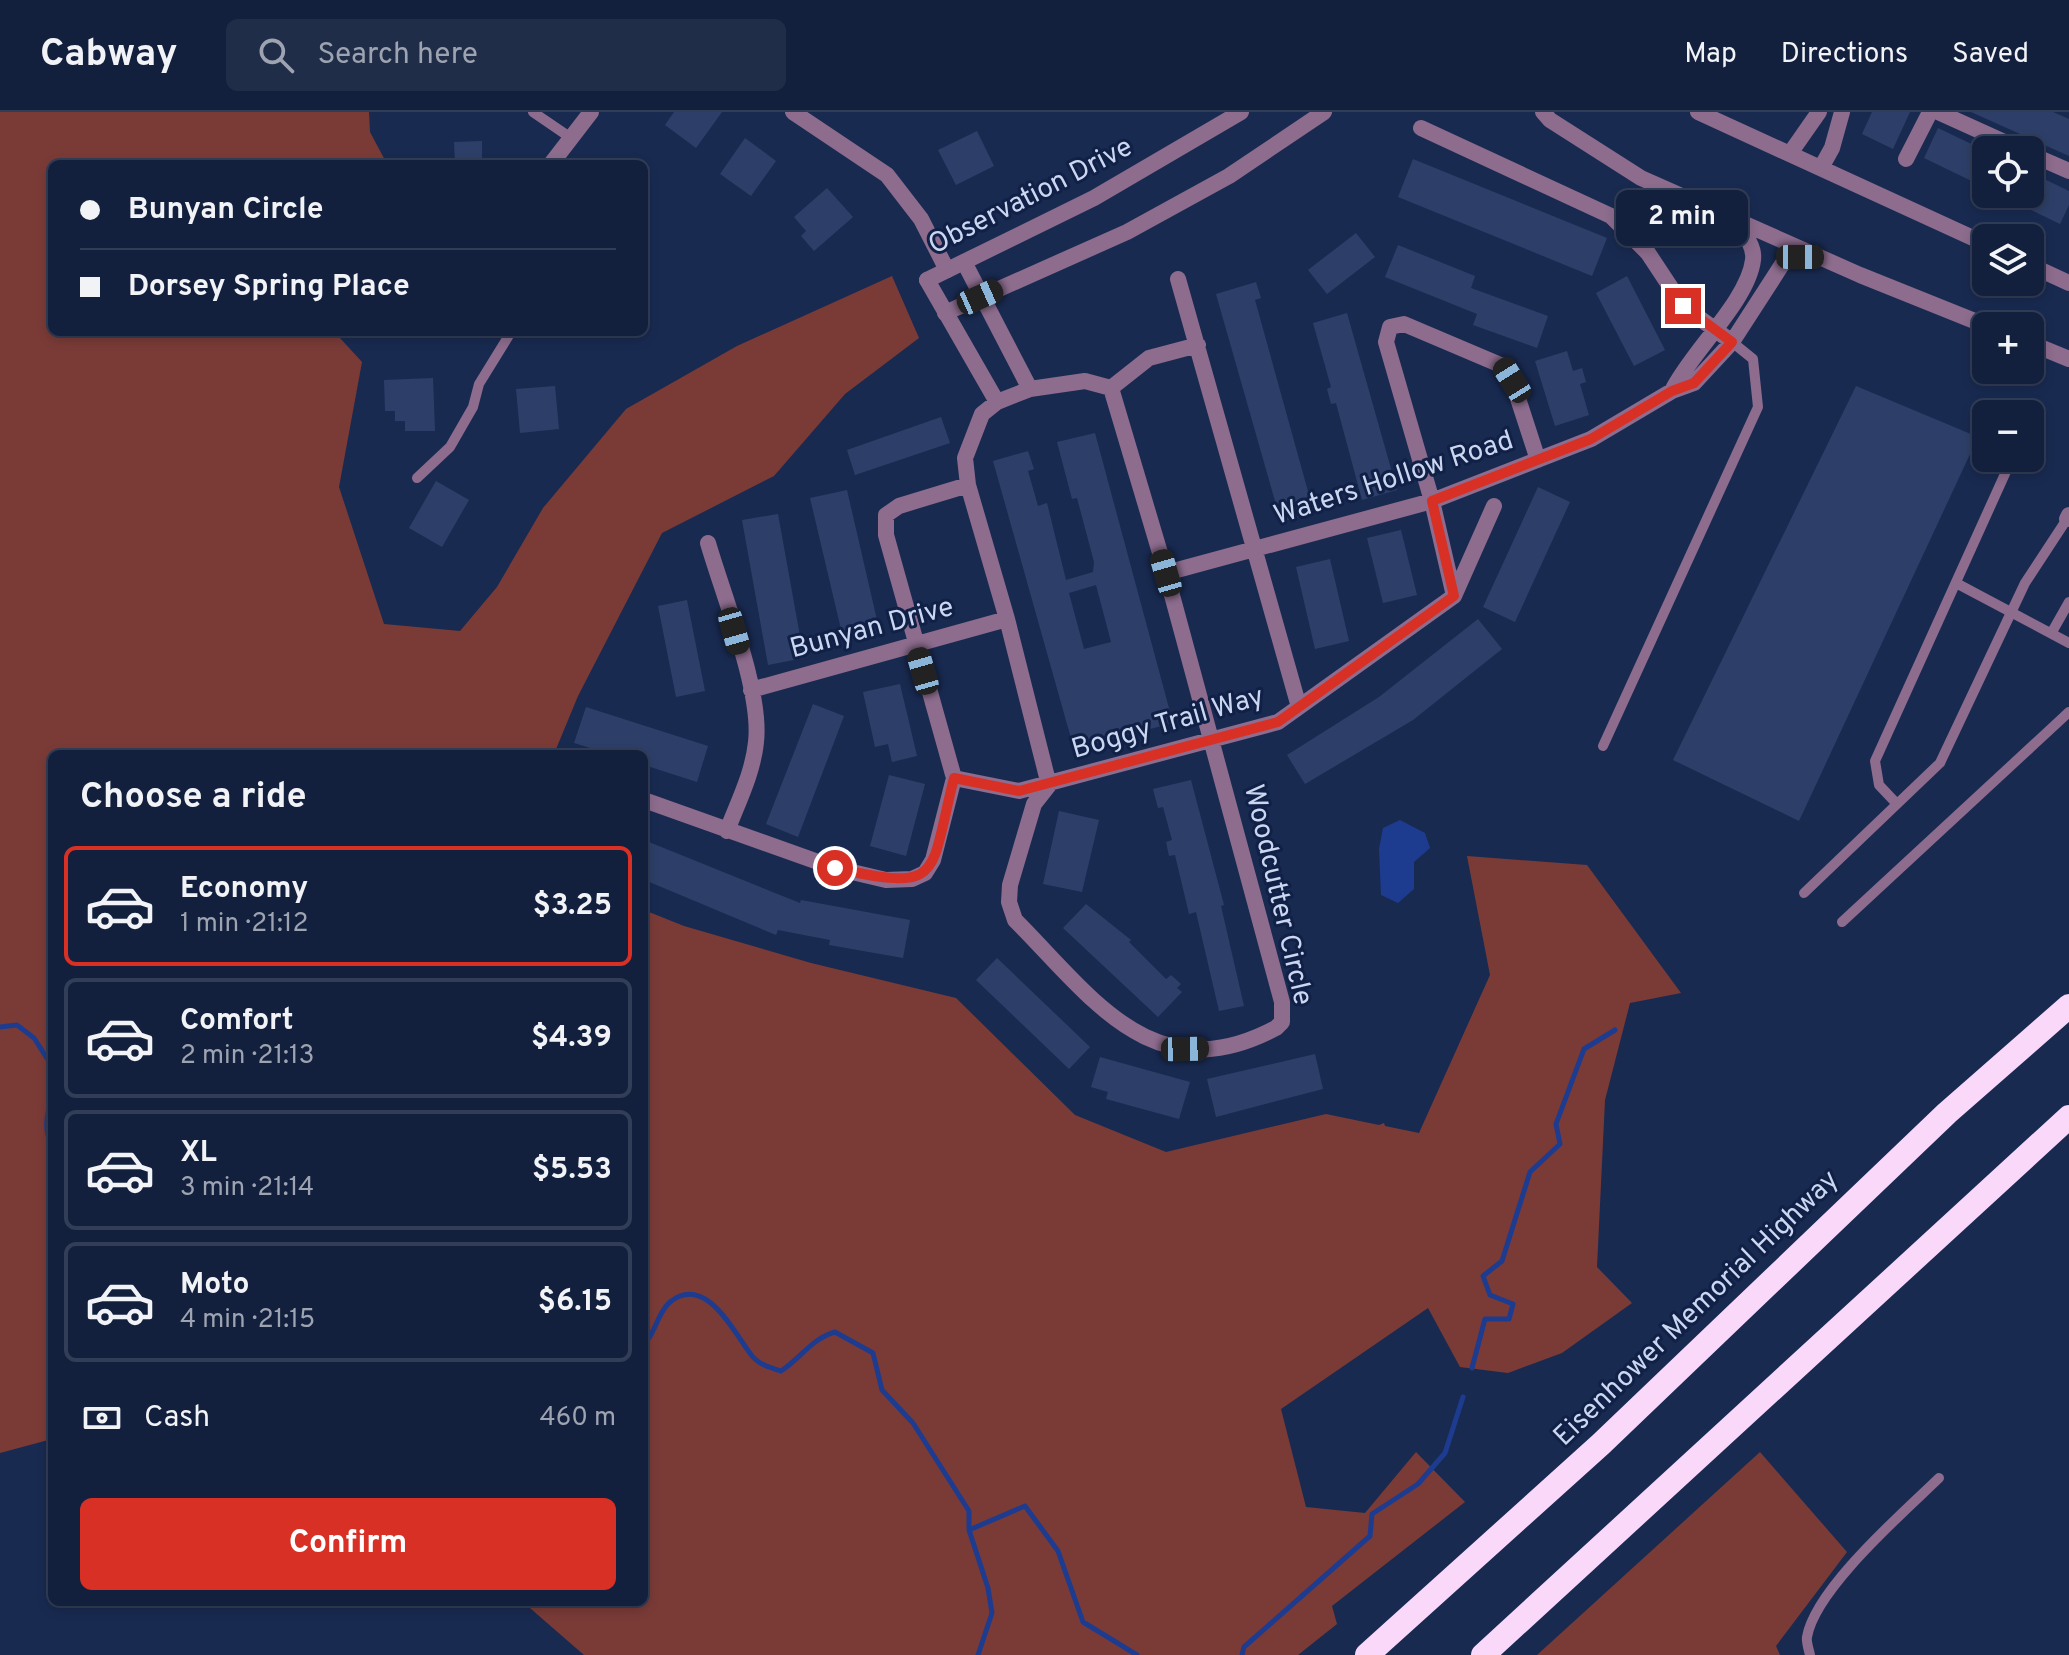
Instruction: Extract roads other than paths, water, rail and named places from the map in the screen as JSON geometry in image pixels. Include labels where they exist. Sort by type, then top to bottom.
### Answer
[{"type":"highway","name":"Eisenhower Memorial Highway","points":[[1367,1655],[1601,1444],[1947,1113],[2069,1006]]},
{"type":"highway","points":[[1483,1655],[2069,1117]]},
{"type":"street","points":[[554,160],[591,112]]},
{"type":"street","points":[[793,112],[887,175],[921,219],[947,270]]},
{"type":"street","name":"Observation Drive","points":[[945,313],[927,280],[1094,198],[1241,112]]},
{"type":"street","points":[[997,402],[945,313],[1127,232],[1229,176],[1324,112]]},
{"type":"street","points":[[1543,112],[1550,120],[1641,178],[1818,257],[1972,320]]},
{"type":"street","points":[[1698,112],[1822,166],[1972,237]]},
{"type":"street","points":[[1791,152],[1819,112]]},
{"type":"street","points":[[1822,166],[1832,148],[1842,112]]},
{"type":"street","points":[[1906,159],[1930,112]]},
{"type":"street","points":[[1938,112],[1991,136]]},
{"type":"street","points":[[1421,128],[1611,216],[1648,253],[1683,306],[1732,342]]},
{"type":"street","points":[[2044,160],[2069,171]]},
{"type":"street","name":"Waters Hollow Road","points":[[1672,391],[1682,371],[1715,330],[1746,280],[1753,259],[1750,242],[1733,219]]},
{"type":"street","name":"Waters Hollow Road","points":[[1166,573],[1432,501],[1591,439],[1672,391],[1694,383],[1732,342],[1783,263],[1800,257],[1818,257]]},
{"type":"street","points":[[964,262],[1030,389]]},
{"type":"street","points":[[2044,271],[2069,283]]},
{"type":"street","points":[[1178,279],[1299,707]]},
{"type":"street","points":[[1454,596],[1432,501],[1386,342],[1390,327],[1404,324],[1503,366],[1512,380],[1538,460]]},
{"type":"street","points":[[1049,785],[1007,619],[968,485],[965,458],[972,434],[982,414],[997,402],[1030,389],[1085,381],[1111,388],[1149,358],[1198,345]]},
{"type":"street","points":[[2044,349],[2069,359]]},
{"type":"street","name":"Woodcutter Circle","points":[[1049,785],[1034,804],[1010,885],[1009,902],[1015,920],[1112,1017],[1136,1035],[1185,1049],[1212,1049],[1266,1033],[1282,1022],[1284,1015],[1212,741],[1111,388]]},
{"type":"street","points":[[648,801],[835,868],[886,880],[912,879],[925,873],[933,860],[954,778],[886,535],[886,515],[899,506],[968,485]]},
{"type":"street","points":[[1454,596],[1494,506]]},
{"type":"street","points":[[708,543],[751,690],[757,739],[752,765],[727,831]]},
{"type":"street","name":"Boggy Trail Way","points":[[954,778],[1019,791],[1278,722],[1454,596]]},
{"type":"street","name":"Bunyan Drive","points":[[751,690],[1007,619]]},
{"type":"lane","points":[[533,112],[571,138]]},
{"type":"lane","points":[[417,478],[450,447],[473,407],[479,384],[509,336]]},
{"type":"lane","points":[[1603,746],[1758,407],[1753,359],[1732,342]]},
{"type":"lane","points":[[1896,803],[1879,785],[1875,761],[2006,472]]},
{"type":"lane","points":[[1804,893],[1940,763],[2025,583],[2068,517]]},
{"type":"lane","points":[[1956,583],[2069,643]]},
{"type":"lane","points":[[2052,632],[2069,602]]},
{"type":"lane","points":[[1842,922],[2069,712]]},
{"type":"lane","points":[[1810,1655],[1807,1638],[1822,1602],[1875,1539],[1939,1478]]},
{"type":"water","points":[[1400,820],[1425,833],[1430,848],[1414,862],[1414,889],[1398,903],[1381,895],[1379,849],[1383,828]]},
{"type":"waterway","points":[[0,1027],[17,1025],[34,1038],[48,1060]]},
{"type":"waterway","points":[[1472,1368],[1485,1319],[1509,1319],[1513,1304],[1490,1295],[1483,1276],[1502,1261],[1530,1172],[1560,1144],[1556,1124],[1584,1049],[1615,1030]]},
{"type":"waterway","points":[[48,1111],[48,1134]]},
{"type":"waterway","points":[[648,1338],[670,1302],[683,1295],[696,1295],[719,1311],[756,1360],[773,1369],[781,1371],[813,1344],[835,1332],[873,1353],[882,1390],[913,1423],[969,1511],[969,1530],[988,1588],[992,1613],[978,1655]]},
{"type":"waterway","points":[[1242,1655],[1244,1647],[1370,1536],[1372,1514],[1418,1484],[1445,1453],[1463,1397]]},
{"type":"waterway","points":[[969,1530],[1025,1506],[1058,1551],[1083,1622],[1137,1655]]}]
